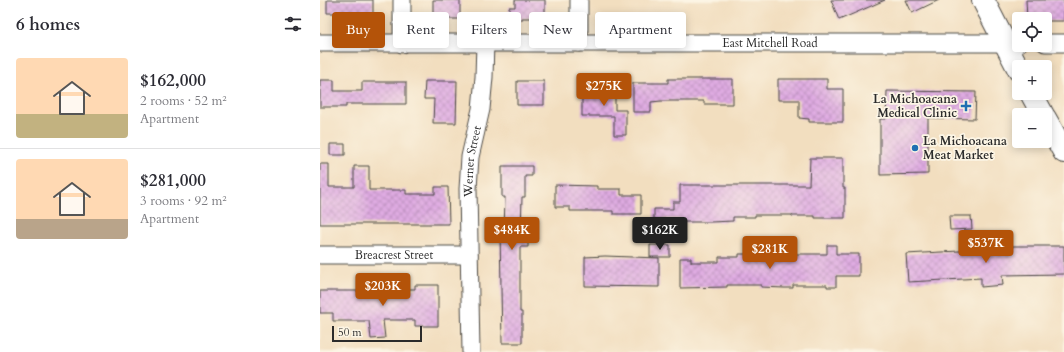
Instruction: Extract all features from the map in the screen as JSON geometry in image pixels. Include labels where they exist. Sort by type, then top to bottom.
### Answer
[{"type":"main road","points":[[982,0],[1012,44]]},
{"type":"main road","points":[[1052,131],[1064,152]]},
{"type":"street","points":[[402,0],[402,12]]},
{"type":"street","points":[[579,0],[579,12]]},
{"type":"street","name":"East Mitchell Road","points":[[320,43],[393,44]]},
{"type":"street","name":"East Mitchell Road","points":[[587,43],[1012,44]]},
{"type":"street","points":[[1052,43],[1064,43]]},
{"type":"street","name":"Werner Street","points":[[471,352],[468,190],[470,164],[481,109],[485,48]]},
{"type":"street","name":"Breacrest Street","points":[[320,256],[469,255]]},
{"type":"building","points":[[327,0],[373,0],[373,12],[327,13]]},
{"type":"building","points":[[433,0],[460,0],[460,12],[457,12],[457,19],[449,19],[449,12],[433,12]]},
{"type":"building","points":[[515,0],[545,0],[545,12],[529,12],[529,18],[522,18],[522,20],[521,12],[509,12],[509,7],[515,7]]},
{"type":"building","points":[[831,0],[885,0],[839,20]]},
{"type":"building","points":[[906,0],[939,0],[912,13]]},
{"type":"building","points":[[1026,0],[1064,0],[1064,21],[1052,21],[1052,12],[1027,12]]},
{"type":"building","points":[[668,79],[733,79],[733,104],[704,104],[704,101],[661,101],[651,102],[651,112],[633,112],[633,83],[668,83]]},
{"type":"building","points":[[778,79],[827,79],[827,89],[843,89],[843,122],[809,122],[809,119],[799,118],[799,100],[778,100]]},
{"type":"building","points":[[320,80],[334,80],[334,91],[362,91],[362,82],[406,82],[406,104],[346,104],[346,107],[320,107]]},
{"type":"building","points":[[425,81],[457,81],[456,123],[433,123],[434,99],[424,99]]},
{"type":"building","points":[[517,81],[544,81],[544,105],[517,105]]},
{"type":"building","points":[[582,88],[615,88],[615,110],[626,110],[626,135],[614,135],[614,116],[582,116]]},
{"type":"building","points":[[887,91],[976,92],[975,119],[928,118],[928,174],[880,175],[880,119],[886,119]]},
{"type":"building","points":[[330,144],[345,144],[345,155],[330,155]]},
{"type":"building","points":[[810,158],[843,158],[845,218],[815,218],[815,216],[792,215],[755,215],[755,217],[733,217],[733,221],[711,222],[680,222],[680,219],[654,219],[654,209],[673,209],[673,202],[680,202],[680,185],[809,185]]},
{"type":"building","points":[[320,164],[329,164],[329,187],[354,187],[354,166],[369,166],[369,190],[406,190],[406,194],[435,194],[435,187],[448,187],[449,224],[320,224]]},
{"type":"building","points":[[502,166],[532,166],[532,176],[525,176],[525,197],[522,197],[521,232],[528,232],[528,247],[520,247],[520,312],[522,312],[522,343],[502,343],[500,232],[504,232],[505,197],[502,197]]},
{"type":"building","points":[[555,185],[597,186],[597,189],[621,189],[621,195],[641,195],[641,214],[613,214],[613,211],[570,211],[570,207],[555,207]]},
{"type":"building","points":[[949,216],[971,216],[972,229],[950,230]]},
{"type":"building","points":[[650,245],[670,245],[670,257],[650,257]]},
{"type":"building","points":[[784,245],[793,245],[793,254],[827,254],[827,245],[836,245],[836,254],[859,254],[859,276],[836,276],[836,287],[827,287],[827,285],[793,285],[793,288],[784,288],[761,287],[761,285],[727,285],[727,287],[680,288],[680,258],[691,258],[691,262],[719,262],[719,257],[739,257],[739,254],[761,254],[761,250],[784,250]]},
{"type":"building","points":[[1012,246],[1064,246],[1064,274],[1002,275],[1003,285],[981,287],[981,278],[908,282],[906,254],[1012,248]]},
{"type":"building","points":[[605,256],[659,258],[659,287],[585,286],[585,257]]},
{"type":"building","points":[[415,285],[438,285],[438,326],[415,326],[415,320],[383,320],[385,338],[371,339],[369,321],[333,321],[333,313],[320,313],[320,291],[415,289]]},
{"type":"place","name":"La Michoacana Medical Clinic","points":[[966,106]]},
{"type":"place","name":"La Michoacana Meat Market","points":[[915,148]]}]
